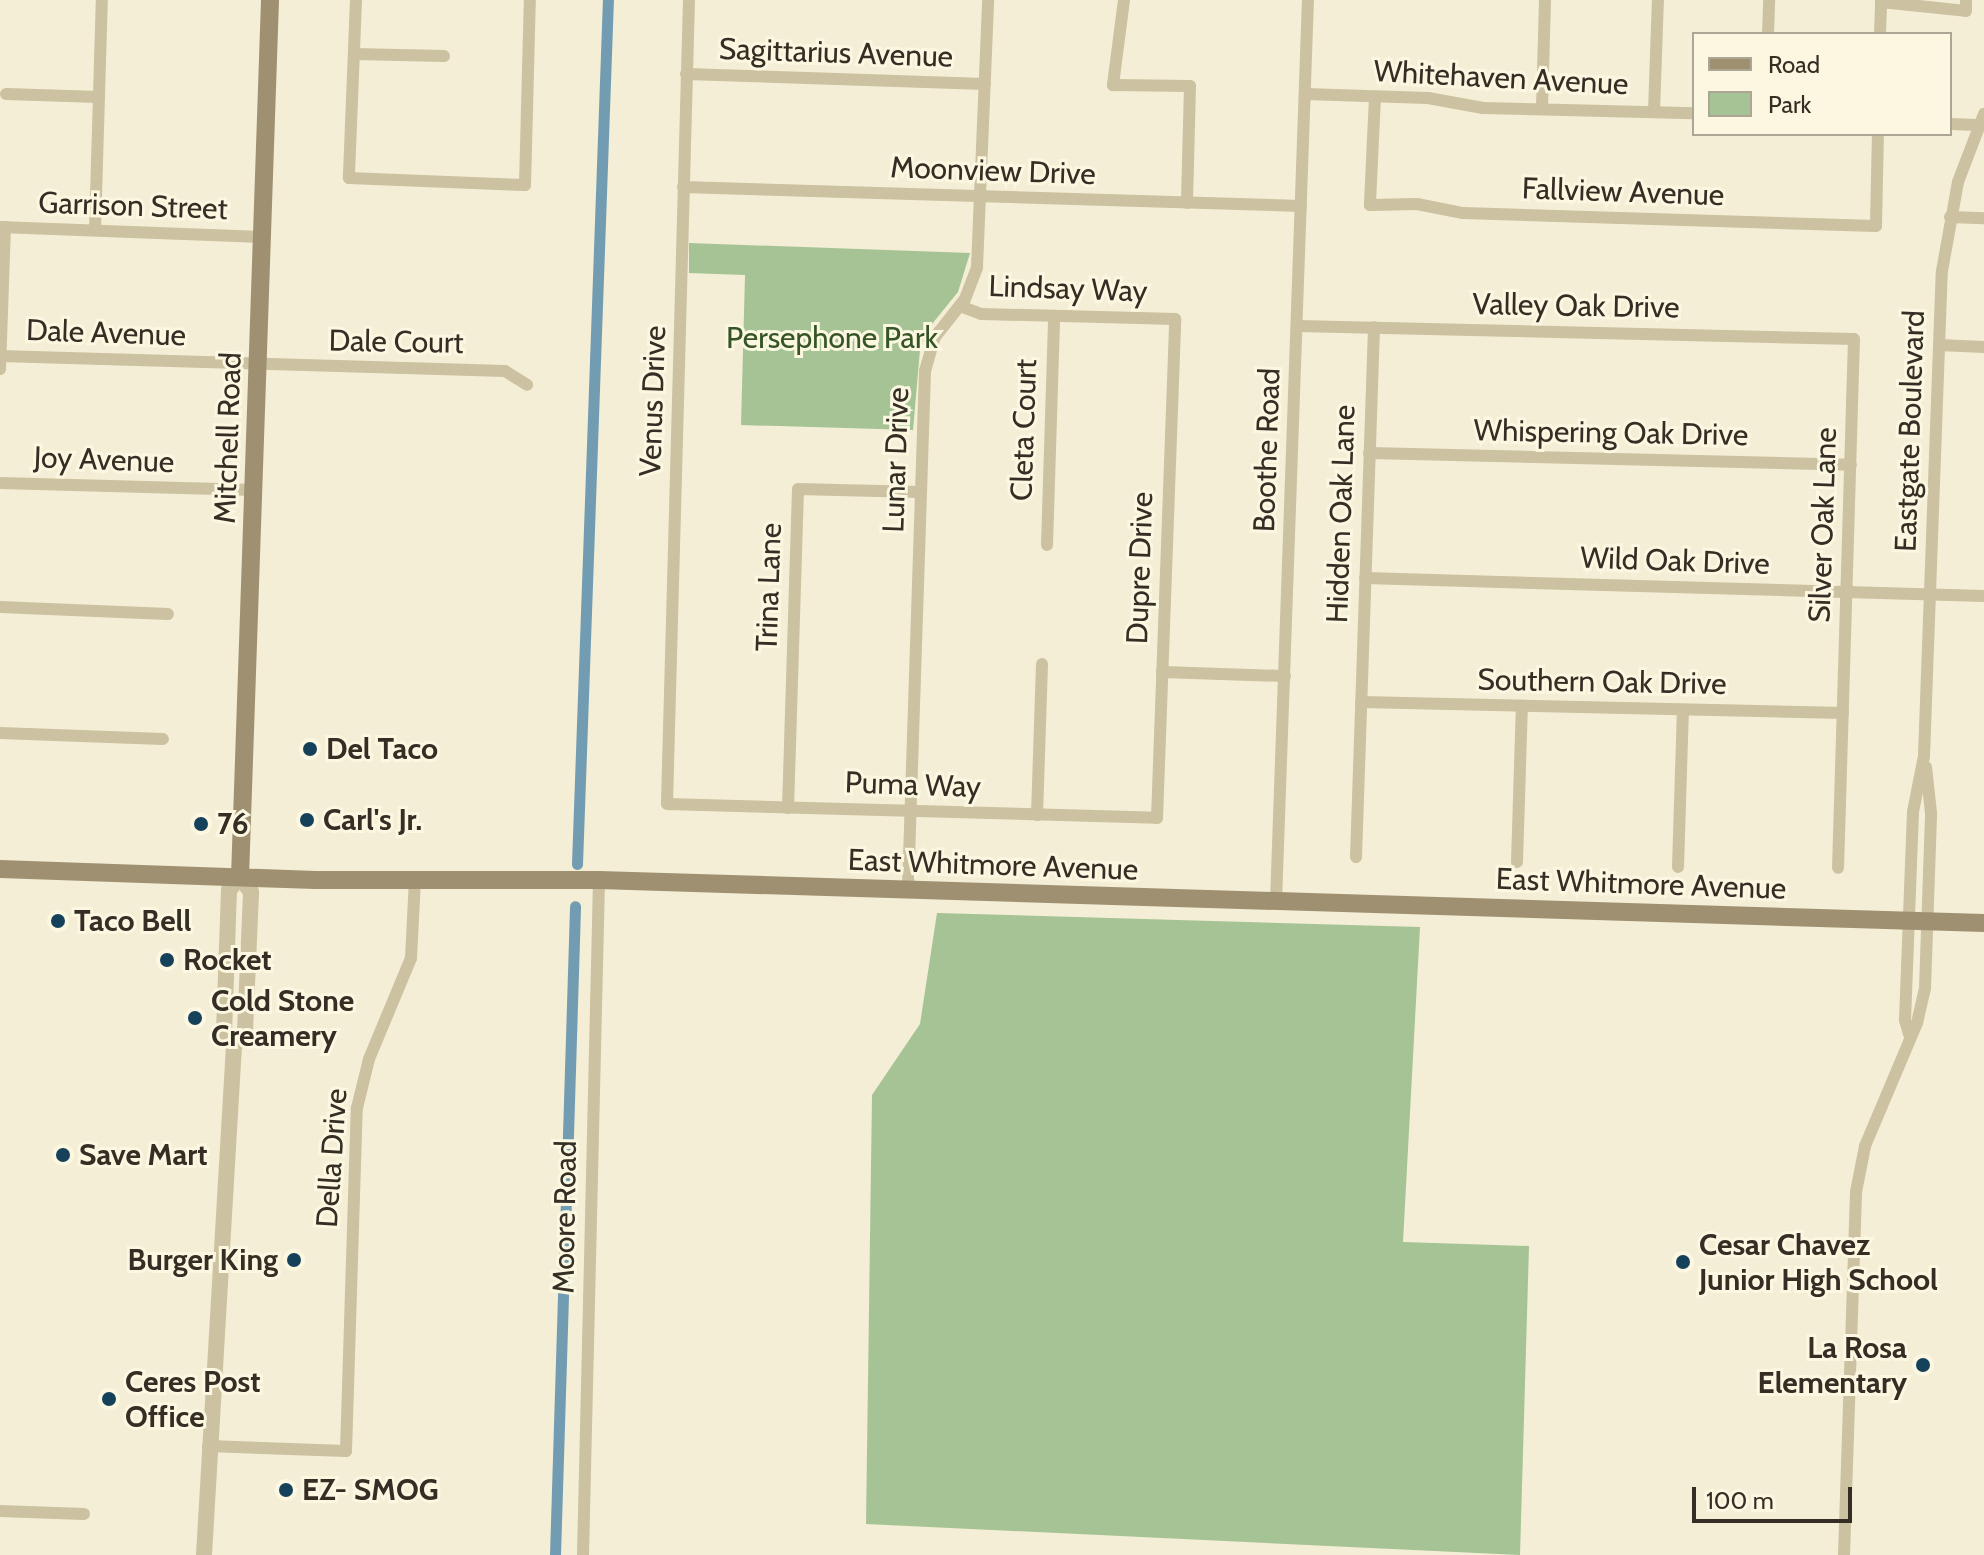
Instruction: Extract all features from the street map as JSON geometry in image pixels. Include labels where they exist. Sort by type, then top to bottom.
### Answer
[{"type":"main road","name":"Mitchell Road","points":[[240,877],[270,0]]},
{"type":"main road","name":"East Whitmore Avenue","points":[[0,869],[240,877],[599,880],[1984,923]]},
{"type":"street","points":[[95,230],[102,0]]},
{"type":"street","points":[[356,0],[349,178],[525,185],[530,0]]},
{"type":"street","name":"Venus Drive","points":[[667,804],[689,0]]},
{"type":"street","name":"Lunar Drive","points":[[908,889],[926,362],[937,334],[960,306],[977,271],[988,0]]},
{"type":"street","points":[[1124,0],[1113,85],[1190,86],[1187,203]]},
{"type":"street","name":"Boothe Road","points":[[1276,902],[1308,0]]},
{"type":"street","points":[[1542,108],[1545,0]]},
{"type":"street","points":[[1654,112],[1658,0]]},
{"type":"street","points":[[1768,32],[1769,0]]},
{"type":"street","points":[[1880,32],[1881,2],[1966,5]]},
{"type":"street","points":[[354,54],[444,56]]},
{"type":"street","name":"Sagittarius Avenue","points":[[686,74],[985,84]]},
{"type":"street","points":[[6,94],[99,97]]},
{"type":"street","name":"Whitehaven Avenue","points":[[1305,94],[1428,98],[1483,108],[1692,113]]},
{"type":"street","name":"Fallview Avenue","points":[[1375,97],[1370,205],[1417,204],[1463,213],[1876,226],[1878,136]]},
{"type":"street","points":[[1952,124],[1981,119]]},
{"type":"street","name":"Eastgate Boulevard","points":[[1844,1555],[1856,1192],[1865,1146],[1909,1034],[1905,1020],[1919,921],[1913,812],[1924,756],[1939,345],[1950,217],[1981,119]]},
{"type":"street","name":"Moonview Drive","points":[[683,187],[1301,206]]},
{"type":"street","points":[[1950,217],[1984,218]]},
{"type":"street","points":[[0,369],[2,227]]},
{"type":"street","name":"Garrison Street","points":[[2,227],[263,237]]},
{"type":"street","name":"Lindsay Way","points":[[960,306],[981,314],[1175,319]]},
{"type":"street","name":"Cleta Court","points":[[1047,545],[1054,316]]},
{"type":"street","name":"Dupre Drive","points":[[1157,818],[1175,319]]},
{"type":"street","name":"Valley Oak Drive","points":[[1297,326],[1854,339]]},
{"type":"street","name":"Hidden Oak Lane","points":[[1356,857],[1374,327]]},
{"type":"street","name":"Silver Oak Lane","points":[[1838,868],[1854,339]]},
{"type":"street","points":[[1939,345],[1984,347]]},
{"type":"street","name":"Dale Avenue","points":[[0,356],[259,364]]},
{"type":"street","name":"Dale Court","points":[[259,364],[505,371],[527,385]]},
{"type":"street","name":"Whispering Oak Drive","points":[[1369,453],[1851,465]]},
{"type":"street","name":"Joy Avenue","points":[[0,483],[255,490]]},
{"type":"street","name":"Trina Lane","points":[[788,808],[798,489],[920,492]]},
{"type":"street","name":"Wild Oak Drive","points":[[1365,578],[1984,596]]},
{"type":"street","points":[[0,607],[168,614]]},
{"type":"street","points":[[1037,815],[1042,664]]},
{"type":"street","points":[[1162,672],[1285,676]]},
{"type":"street","name":"Southern Oak Drive","points":[[1361,702],[1843,713]]},
{"type":"street","points":[[1517,862],[1522,706]]},
{"type":"street","points":[[1678,867],[1683,710]]},
{"type":"street","points":[[0,733],[163,739]]},
{"type":"street","name":"Puma Way","points":[[667,804],[1157,818]]},
{"type":"street","name":"Mitchell Road","points":[[204,1555],[208,1446],[234,1046],[245,1031],[251,892],[240,877]]},
{"type":"street","name":"Della Drive","points":[[208,1446],[346,1451],[357,1108],[369,1059],[411,958],[415,878]]},
{"type":"street","name":"Moore Road","points":[[583,1555],[599,880]]},
{"type":"street","points":[[0,1511],[84,1514]]},
{"type":"green space","name":"Persephone Park","points":[[689,243],[970,253],[958,292],[932,324],[920,350],[913,430],[741,425],[745,275],[689,273]]},
{"type":"green space","points":[[937,913],[1420,927],[1403,1242],[1529,1246],[1520,1555],[866,1524],[872,1095],[920,1024]]},
{"type":"waterway","points":[[577,864],[608,0]]},
{"type":"waterway","points":[[555,1555],[575,906]]},
{"type":"place","name":"Del Taco","points":[[310,749]]},
{"type":"place","name":"Carl's Jr.","points":[[307,820]]},
{"type":"place","name":"76","points":[[201,824]]},
{"type":"place","name":"Taco Bell","points":[[58,921]]},
{"type":"place","name":"Rocket","points":[[167,960]]},
{"type":"place","name":"Cold Stone Creamery","points":[[195,1018]]},
{"type":"place","name":"Save Mart","points":[[63,1155]]},
{"type":"place","name":"Burger King","points":[[294,1260]]},
{"type":"place","name":"Cesar Chavez Junior High School","points":[[1683,1262]]},
{"type":"place","name":"La Rosa Elementary","points":[[1923,1365]]},
{"type":"place","name":"Ceres Post Office","points":[[109,1399]]},
{"type":"place","name":"EZ- SMOG","points":[[286,1490]]}]
